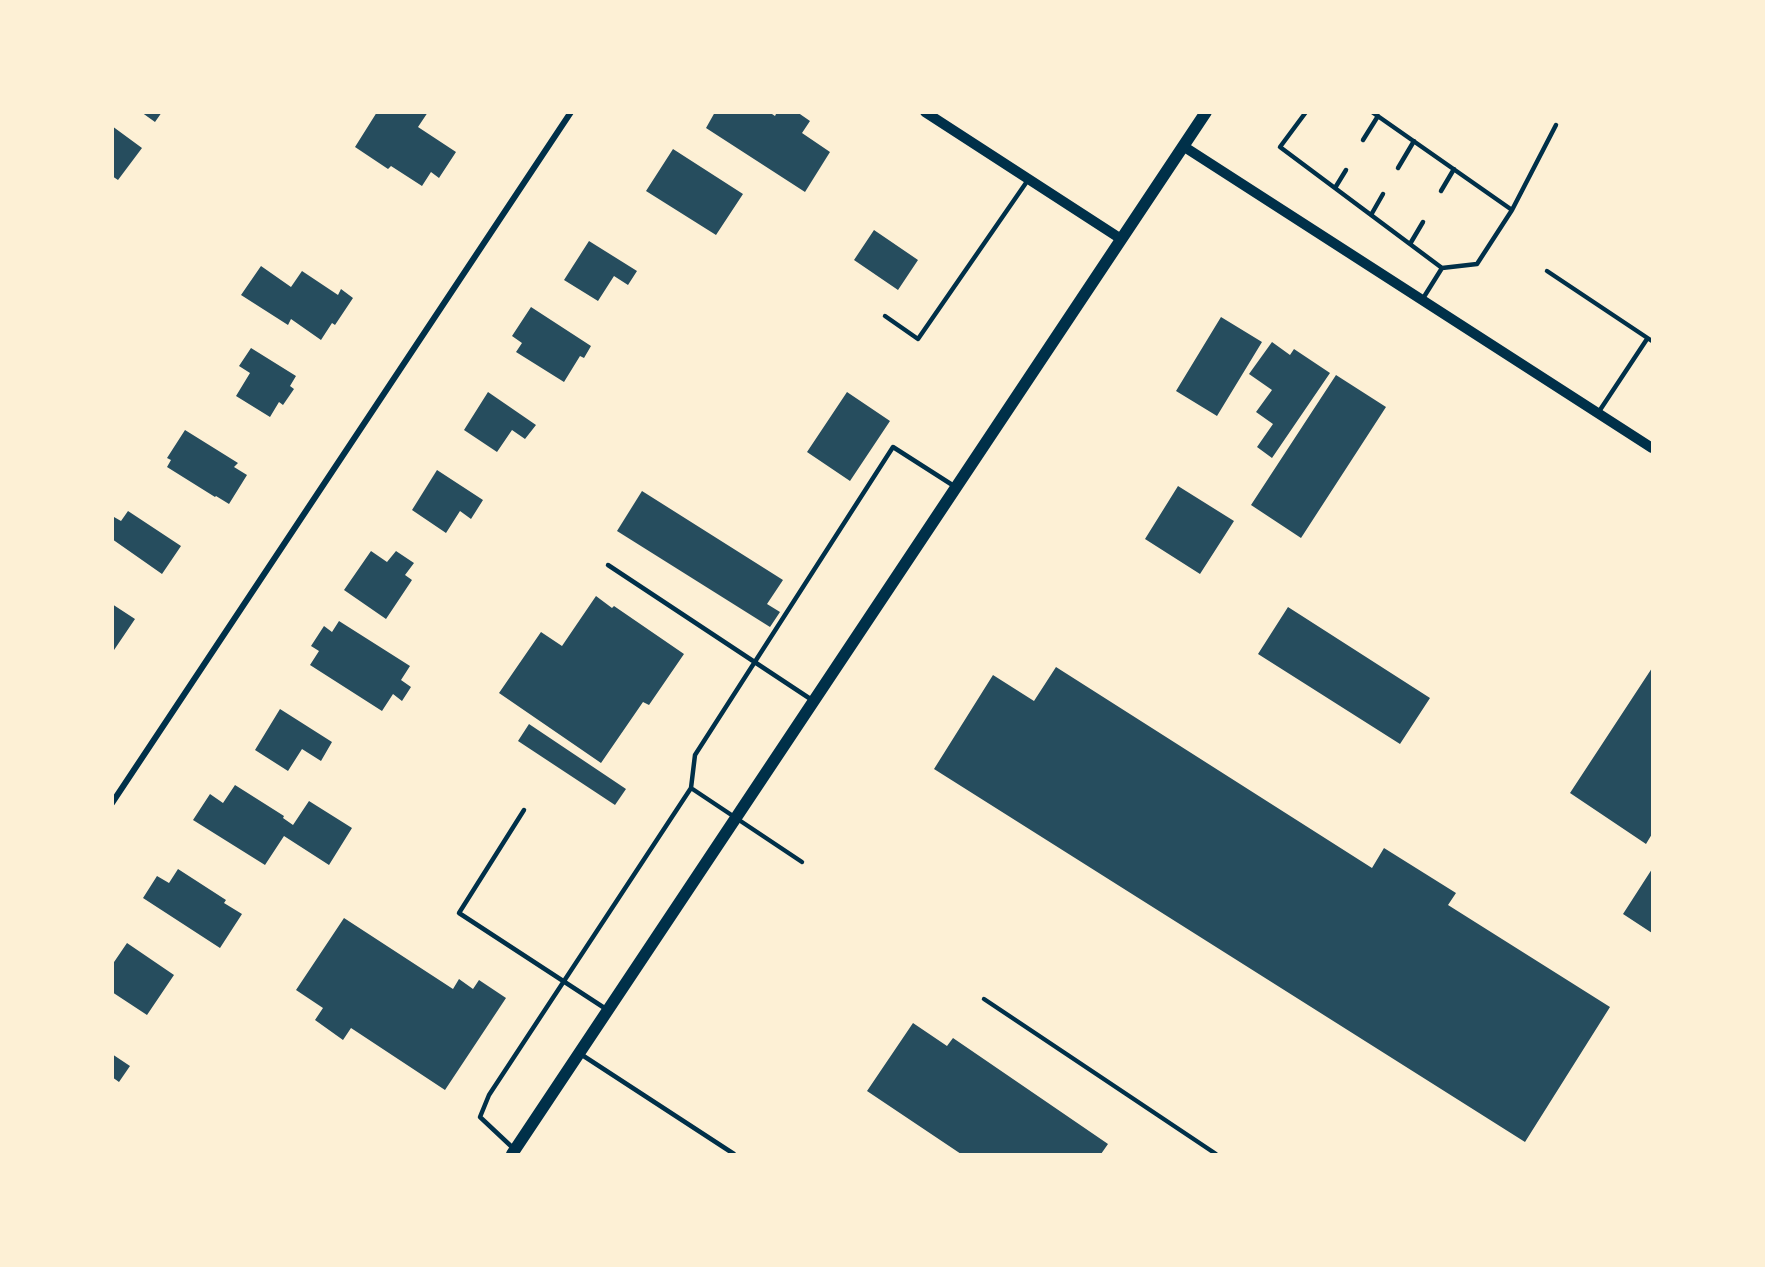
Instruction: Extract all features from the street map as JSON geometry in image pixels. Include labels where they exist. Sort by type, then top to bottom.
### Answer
[{"type":"main road","points":[[513,1152],[1206,112]]},
{"type":"street","points":[[112,803],[571,112]]},
{"type":"street","points":[[925,112],[1121,239]]},
{"type":"street","points":[[1183,146],[1653,448]]},
{"type":"lane","points":[[1306,112],[1280,147],[1442,267],[1477,264],[1512,210],[1556,125]]},
{"type":"lane","points":[[1372,112],[1512,210]]},
{"type":"lane","points":[[1363,140],[1378,116]]},
{"type":"lane","points":[[1398,168],[1414,141]]},
{"type":"lane","points":[[1441,191],[1454,169]]},
{"type":"lane","points":[[1335,188],[1346,170]]},
{"type":"lane","points":[[885,316],[918,339],[1029,179]]},
{"type":"lane","points":[[1371,215],[1383,194]]},
{"type":"lane","points":[[1410,244],[1423,222]]},
{"type":"lane","points":[[1422,300],[1442,267]]},
{"type":"lane","points":[[1547,271],[1650,340],[1598,413]]},
{"type":"lane","points":[[513,1152],[480,1117],[489,1095],[691,788],[695,755],[893,447],[957,488]]},
{"type":"lane","points":[[608,566],[814,702]]},
{"type":"lane","points":[[691,788],[802,862]]},
{"type":"lane","points":[[524,810],[459,913],[608,1011]]},
{"type":"lane","points":[[984,999],[1216,1155]]},
{"type":"lane","points":[[579,1053],[734,1155]]},
{"type":"building","points":[[141,112],[162,112],[155,122]]},
{"type":"building","points":[[377,112],[428,112],[418,127],[456,152],[439,178],[431,172],[422,186],[391,166],[388,169],[355,147]]},
{"type":"building","points":[[715,112],[769,112],[775,116],[777,112],[797,112],[810,121],[802,133],[830,152],[805,192],[706,128]]},
{"type":"building","points":[[112,126],[142,148],[118,180],[112,176]]},
{"type":"building","points":[[673,149],[743,194],[716,235],[646,191]]},
{"type":"building","points":[[874,230],[918,260],[898,290],[854,260]]},
{"type":"building","points":[[589,241],[637,271],[628,285],[614,276],[598,301],[564,280]]},
{"type":"building","points":[[261,266],[291,287],[302,271],[338,295],[341,289],[353,298],[335,325],[332,323],[321,340],[291,319],[288,325],[241,295]]},
{"type":"building","points":[[531,307],[591,346],[584,358],[580,356],[564,382],[516,352],[522,343],[512,336]]},
{"type":"building","points":[[1221,317],[1262,342],[1217,416],[1176,391]]},
{"type":"building","points":[[1272,342],[1290,355],[1294,349],[1330,373],[1272,458],[1257,447],[1273,424],[1256,412],[1272,390],[1249,374]]},
{"type":"building","points":[[251,348],[296,376],[290,386],[294,389],[283,405],[279,402],[270,417],[236,396],[250,373],[239,366]]},
{"type":"building","points":[[1336,375],[1386,407],[1301,538],[1251,505]]},
{"type":"building","points":[[488,392],[536,425],[525,439],[512,430],[497,452],[464,430]]},
{"type":"building","points":[[847,392],[890,421],[850,481],[807,452]]},
{"type":"building","points":[[185,430],[238,463],[234,467],[247,475],[229,504],[167,467],[171,460],[167,458]]},
{"type":"building","points":[[437,470],[483,500],[471,519],[460,511],[446,533],[412,510]]},
{"type":"building","points":[[1178,486],[1234,521],[1200,574],[1145,539]]},
{"type":"building","points":[[642,491],[783,580],[767,604],[780,612],[770,627],[617,531]]},
{"type":"building","points":[[128,511],[181,546],[162,574],[112,539],[112,519],[114,517],[121,521]]},
{"type":"building","points":[[371,551],[387,562],[396,551],[414,563],[405,575],[412,580],[386,619],[344,590]]},
{"type":"building","points":[[596,596],[684,654],[649,705],[643,702],[601,763],[499,693],[541,632],[562,646]]},
{"type":"building","points":[[112,604],[135,619],[112,653]]},
{"type":"building","points":[[1288,607],[1430,698],[1400,744],[1258,654]]},
{"type":"building","points":[[339,621],[410,666],[401,680],[411,687],[402,701],[393,694],[382,711],[310,665],[319,651],[311,646],[324,626],[332,632]]},
{"type":"building","points":[[1056,667],[1372,868],[1384,848],[1456,893],[1448,905],[1610,1007],[1525,1142],[934,769],[993,675],[1034,701]]},
{"type":"building","points":[[1652,668],[1652,834],[1646,844],[1570,793]]},
{"type":"building","points":[[280,709],[332,742],[321,761],[302,749],[288,771],[255,750]]},
{"type":"building","points":[[529,724],[626,789],[615,805],[518,741]]},
{"type":"building","points":[[235,785],[284,816],[283,818],[293,825],[309,801],[352,828],[329,865],[284,836],[265,865],[193,820],[210,794],[223,803]]},
{"type":"building","points":[[178,869],[226,900],[224,903],[242,914],[220,948],[143,898],[157,876],[169,883]]},
{"type":"building","points":[[1652,869],[1652,933],[1623,914]]},
{"type":"building","points":[[344,918],[453,989],[459,979],[473,989],[479,980],[506,998],[445,1090],[351,1028],[343,1040],[315,1020],[323,1008],[296,990]]},
{"type":"building","points":[[127,943],[174,975],[147,1015],[112,992],[112,965]]},
{"type":"building","points":[[913,1023],[947,1046],[953,1038],[1108,1144],[1101,1154],[961,1154],[867,1091]]},
{"type":"building","points":[[112,1054],[130,1066],[119,1082],[112,1077]]}]
